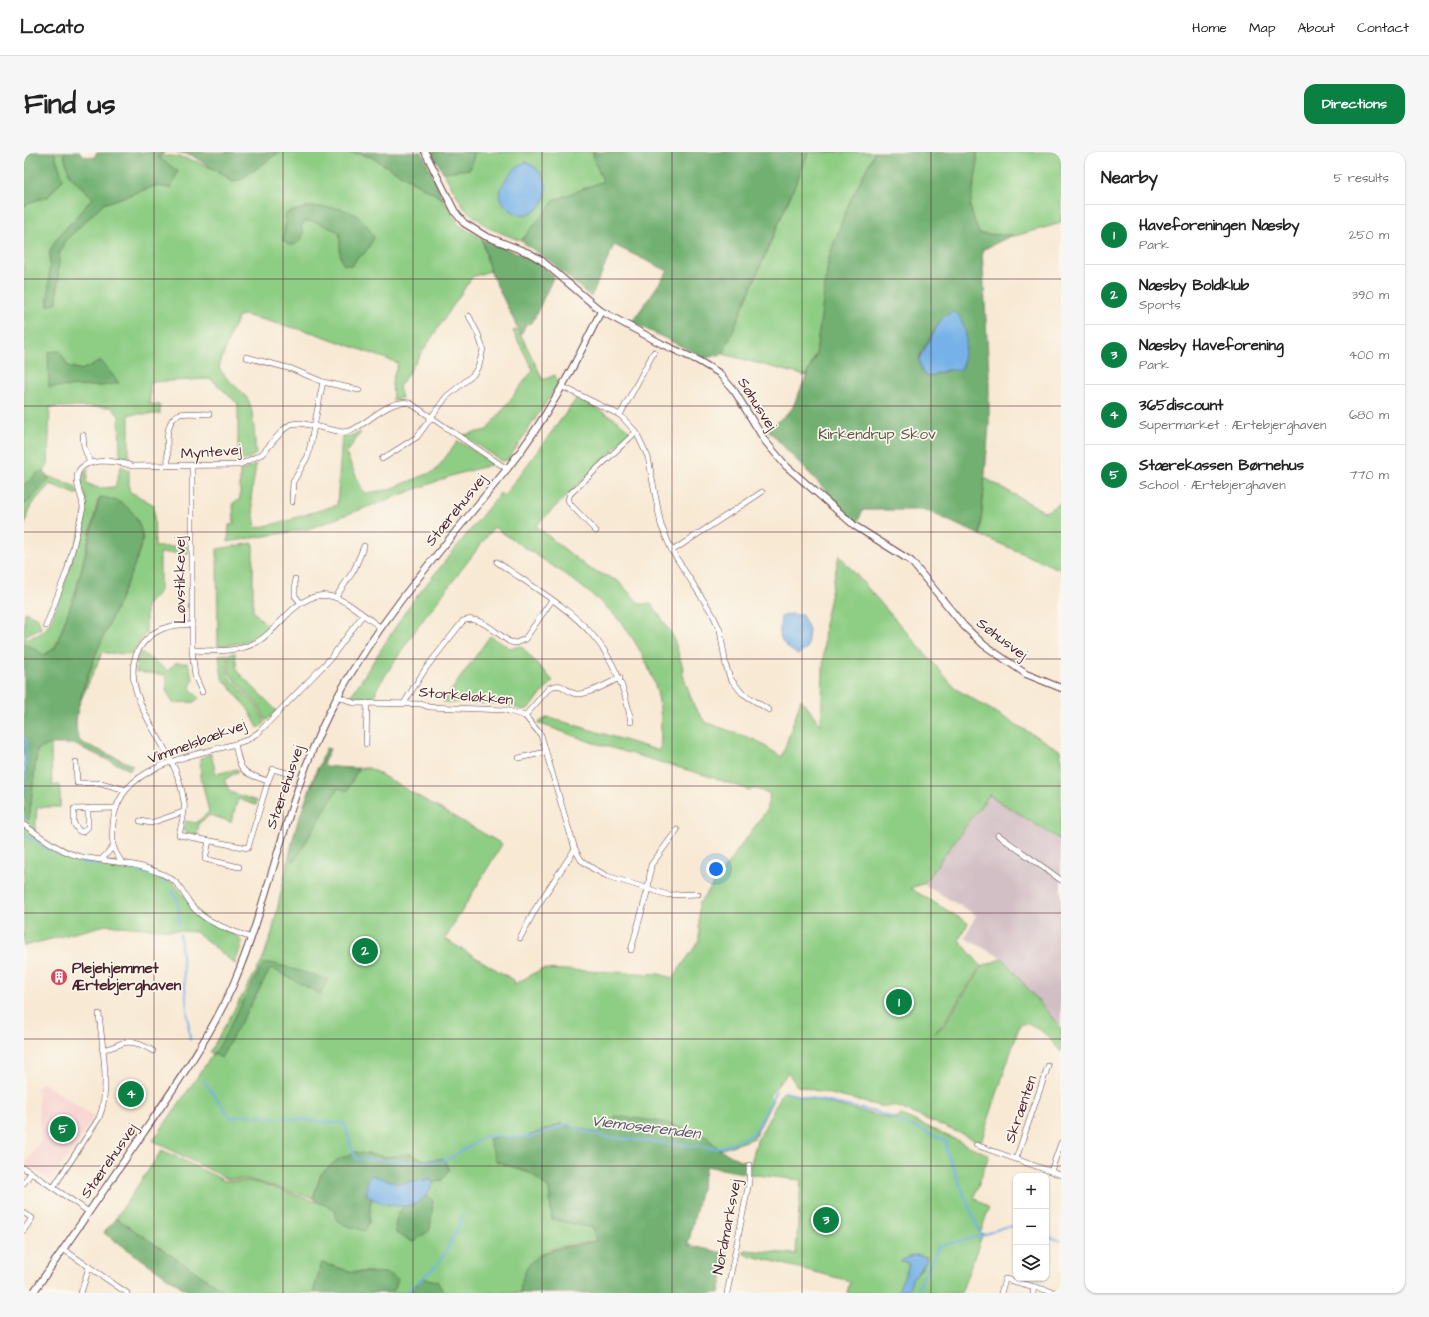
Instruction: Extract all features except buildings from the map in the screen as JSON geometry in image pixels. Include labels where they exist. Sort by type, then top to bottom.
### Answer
[{"type":"street","name":"Søhusvej","points":[[425,152],[455,212],[464,223],[485,236],[529,253],[542,260],[601,311],[719,373],[735,392],[765,441],[786,466],[855,526],[911,561],[964,626],[984,645],[1026,674],[1061,688]]},
{"type":"street","name":"Stærehusvej","points":[[33,1293],[200,1046],[231,988],[251,938],[302,773],[320,729],[338,696],[380,627],[453,532],[507,468],[547,414],[563,387],[601,311]]},
{"type":"street","points":[[382,459],[417,437],[430,417],[446,397],[473,375],[479,365],[483,349],[478,334],[469,316]]},
{"type":"street","points":[[620,415],[654,352]]},
{"type":"street","points":[[246,357],[292,369],[323,382],[359,390]]},
{"type":"street","points":[[292,502],[293,482],[308,456],[323,382]]},
{"type":"street","points":[[563,387],[620,415],[636,432],[648,457],[661,525],[672,551],[713,614],[720,630],[726,666],[730,678],[742,693],[769,710]]},
{"type":"street","name":"Myntevej","points":[[90,463],[122,462],[132,466],[239,465],[262,454],[283,430],[291,424],[300,423],[342,432],[350,432],[393,404],[403,402],[410,403],[507,468]]},
{"type":"street","points":[[168,466],[168,430],[174,418],[180,414],[208,414]]},
{"type":"street","points":[[596,531],[571,505],[568,500],[570,494],[636,432]]},
{"type":"street","points":[[46,626],[68,566],[83,508],[83,501],[78,486],[78,472],[82,467],[90,463],[84,447],[83,435]]},
{"type":"street","name":"Løvstikkevej","points":[[192,466],[192,650],[195,676],[202,692]]},
{"type":"street","points":[[672,551],[762,492]]},
{"type":"street","points":[[336,597],[354,570],[364,546]]},
{"type":"street","points":[[497,562],[584,624],[606,653],[620,678],[631,722]]},
{"type":"street","points":[[295,579],[296,596],[300,602]]},
{"type":"street","points":[[192,650],[228,651],[257,642],[267,635],[300,602],[315,596],[336,597],[380,627]]},
{"type":"street","name":"Storkeløkken","points":[[404,703],[426,668],[463,621],[468,619],[477,620],[510,642],[516,643],[525,639],[552,600]]},
{"type":"street","name":"Vimmelsbækvej","points":[[112,848],[116,808],[126,790],[138,778],[172,763],[247,740],[267,724],[330,659],[363,615]]},
{"type":"street","points":[[192,625],[172,626],[160,629],[148,637],[141,645],[135,656],[133,669],[133,682],[137,695],[172,763],[184,803],[180,835],[248,848],[272,769],[287,773]]},
{"type":"street","name":"Storkeløkken","points":[[525,716],[549,688],[553,686],[564,686],[571,692],[580,694],[620,678]]},
{"type":"street","name":"Storkeløkken","points":[[338,696],[354,703],[404,703],[422,704],[429,707],[505,710],[525,716],[541,735],[575,849],[581,860],[607,876],[668,895],[698,894]]},
{"type":"street","points":[[366,744],[367,703]]},
{"type":"street","points":[[235,744],[239,763],[246,774],[268,781]]},
{"type":"street","points":[[519,758],[546,752]]},
{"type":"street","points":[[76,762],[77,783],[101,783],[126,790]]},
{"type":"street","points":[[88,808],[88,827],[83,832],[78,831],[74,824],[74,809],[88,808],[116,808]]},
{"type":"street","points":[[140,821],[151,823],[183,812]]},
{"type":"street","points":[[24,825],[53,845],[68,852],[82,857],[121,861],[150,869],[174,879],[181,886],[198,913],[251,938]]},
{"type":"street","points":[[631,950],[648,889],[651,865],[677,830]]},
{"type":"street","points":[[998,835],[1061,880]]},
{"type":"street","points":[[208,841],[205,859],[239,867]]},
{"type":"street","points":[[102,859],[112,848],[121,861]]},
{"type":"street","points":[[520,938],[536,908],[575,849]]},
{"type":"street","points":[[53,1188],[99,1118],[104,1107],[105,1091],[99,1014]]},
{"type":"street","points":[[102,1049],[112,1049],[124,1043],[144,1045],[153,1051]]},
{"type":"street","name":"Skrænten","points":[[1016,1159],[1048,1066]]},
{"type":"street","points":[[1050,1172],[1061,1143]]},
{"type":"street","name":"Skrænten","points":[[976,1145],[1061,1175]]},
{"type":"street","name":"Nordmarksvej","points":[[727,1293],[749,1182],[750,1164]]},
{"type":"street","points":[[24,1168],[89,1212]]},
{"type":"street","points":[[24,1183],[31,1173]]},
{"type":"street","points":[[24,1213],[32,1218],[24,1230]]},
{"type":"street","points":[[63,1249],[124,1292]]},
{"type":"street","points":[[81,1293],[89,1267]]},
{"type":"street","points":[[1001,1293],[1006,1280],[1057,1293]]},
{"type":"street","points":[[1033,1293],[1034,1286]]},
{"type":"shaded area","points":[[989,795],[1061,840],[1061,1027],[1002,958],[965,938],[976,915],[923,884]]},
{"type":"shaded area","points":[[42,1082],[94,1117],[53,1178],[49,1179],[26,1163],[41,1140],[37,1088]]},
{"type":"green space","points":[[24,152],[54,152],[63,179],[48,197],[36,200],[24,206]]},
{"type":"green space","points":[[54,152],[65,152],[64,155],[70,176],[93,198],[56,239],[50,252],[48,306],[57,302],[59,255],[64,242],[103,204],[155,186],[171,187],[158,157],[168,156],[197,162],[233,181],[242,179],[279,152],[350,152],[371,157],[443,199],[459,225],[482,239],[490,271],[472,277],[399,387],[402,398],[393,400],[392,381],[398,363],[314,333],[244,315],[239,316],[230,334],[219,368],[250,403],[253,417],[256,454],[248,459],[238,461],[238,404],[211,379],[150,382],[150,404],[160,405],[160,414],[129,414],[129,461],[120,458],[119,416],[111,407],[50,407],[48,464],[44,471],[39,473],[24,485],[24,206],[36,200],[48,197],[63,179]],"holes":[[[101,361],[49,387],[68,366],[82,370]]]},
{"type":"green space","points":[[65,152],[80,152],[83,156],[95,158],[96,153],[166,152],[158,157],[178,171],[171,188],[155,186],[103,204],[64,242],[59,255],[57,302],[48,306],[50,252],[56,239],[93,198],[70,176],[64,155]]},
{"type":"green space","points":[[177,152],[279,152],[242,179],[233,181],[191,155]]},
{"type":"green space","points":[[350,152],[422,152],[443,199],[371,157]]},
{"type":"green space","points":[[432,152],[475,152],[470,169],[443,172]]},
{"type":"green space","points":[[475,152],[593,152],[594,160],[603,181],[555,201],[521,241],[489,228],[465,209],[443,172],[470,169]]},
{"type":"green space","points":[[593,152],[809,152],[723,354],[705,358],[632,322],[668,271],[614,245],[591,297],[550,261],[521,241],[555,200],[603,181],[594,160]]},
{"type":"green space","points":[[809,152],[875,152],[848,205],[829,257],[816,354],[806,376],[723,354]]},
{"type":"green space","name":"Kirkendrup Skov","points":[[875,152],[977,152],[977,168],[970,207],[979,234],[1013,235],[982,250],[989,374],[989,425],[980,535],[925,510],[863,510],[857,523],[768,430],[792,409],[816,354],[829,257],[848,205]],"holes":[[[950,313],[965,350],[963,354],[963,366],[929,376],[919,359],[921,353],[941,320]]]},
{"type":"green space","points":[[977,152],[1061,152],[1061,223],[1015,236],[979,234],[970,207],[977,168]]},
{"type":"green space","points":[[307,207],[328,207],[346,210],[362,220],[368,227],[374,238],[365,253],[357,258],[352,266],[343,264],[340,255],[339,232],[316,222],[305,221],[301,227],[304,232],[301,240],[294,245],[289,245],[283,240],[286,213]]},
{"type":"green space","points":[[482,239],[536,261],[554,276],[532,323],[526,324],[521,335],[490,271]]},
{"type":"green space","points":[[518,329],[543,380],[555,375],[558,384],[508,460],[502,461],[463,435],[487,430],[533,370],[513,331]]},
{"type":"green space","points":[[60,351],[68,366],[81,370],[101,361],[119,383],[103,386],[49,387],[48,352]]},
{"type":"green space","points":[[577,398],[615,419],[631,432],[536,526],[588,568],[618,581],[640,604],[652,604],[673,636],[683,668],[682,672],[694,706],[705,722],[755,740],[782,757],[801,699],[821,725],[825,620],[839,555],[956,689],[1061,751],[1061,840],[989,795],[923,884],[910,888],[968,923],[959,940],[981,966],[943,1024],[934,1034],[944,1025],[982,967],[1002,958],[1061,1028],[1061,1052],[1038,1028],[1032,1025],[1020,1024],[981,1142],[895,1106],[880,1106],[797,1086],[788,1073],[769,1096],[773,1100],[754,1138],[720,1150],[705,1136],[598,1133],[560,1124],[526,1137],[497,1137],[496,1161],[532,1174],[549,1189],[552,1219],[593,1228],[596,1241],[557,1248],[536,1258],[529,1266],[523,1278],[520,1293],[444,1293],[436,1281],[421,1278],[411,1293],[391,1293],[395,1288],[371,1272],[353,1272],[322,1263],[313,1293],[227,1293],[116,1218],[162,1150],[225,1181],[249,1181],[265,1185],[332,1207],[336,1211],[369,1222],[371,1198],[389,1205],[405,1205],[397,1218],[395,1225],[396,1233],[413,1242],[432,1201],[427,1195],[433,1183],[442,1180],[444,1159],[424,1160],[410,1154],[386,1157],[355,1152],[321,1174],[313,1198],[247,1179],[227,1179],[153,1141],[213,1054],[210,1052],[261,963],[272,933],[294,834],[317,768],[369,768],[502,844],[445,939],[515,981],[513,985],[542,969],[659,974],[673,978],[699,941],[699,904],[766,811],[770,794],[756,789],[749,790],[708,776],[591,742],[538,723],[548,717],[660,751],[661,717],[658,696],[650,671],[638,647],[622,624],[592,594],[565,574],[494,527],[414,632],[377,688],[374,698],[351,696],[409,606],[500,493],[504,496]]},
{"type":"green space","points":[[361,432],[346,454],[364,493],[388,490],[435,471],[458,441],[494,464],[454,475],[308,529],[228,542],[229,525],[234,524],[233,503],[240,499],[240,471],[256,465],[251,498],[256,528],[291,520],[337,505],[342,436],[350,436]]},
{"type":"green space","points":[[121,466],[129,470],[129,491],[154,505],[155,547],[188,547],[188,553],[160,553],[160,591],[146,606],[146,634],[140,641],[133,654],[105,653],[103,651],[76,711],[97,651],[136,560],[143,538],[137,518],[98,500],[76,591],[55,648],[44,655],[24,643],[24,638],[37,635],[46,629],[51,621],[70,567],[84,517],[86,499],[81,482],[83,473],[88,468],[86,483],[98,488],[115,487]]},
{"type":"green space","points":[[44,471],[49,480],[24,506],[24,485],[39,472]]},
{"type":"green space","points":[[47,476],[74,486],[79,493],[76,494],[50,484],[31,505],[24,527],[24,506],[49,480]]},
{"type":"green space","points":[[985,478],[1045,512],[1061,503],[1061,570],[980,535]]},
{"type":"green space","points":[[100,497],[119,502],[130,510],[137,520],[142,538],[137,558],[127,584],[88,675],[79,703],[76,726],[81,742],[133,765],[130,770],[73,744],[51,744],[37,750],[29,820],[24,817],[26,768],[24,767],[24,643],[44,655],[55,648],[76,591]]},
{"type":"green space","points":[[253,543],[253,611],[268,626],[257,635],[245,641],[218,646],[217,549]]},
{"type":"green space","points":[[25,612],[38,618],[41,628],[24,636]]},
{"type":"green space","points":[[490,636],[510,648],[521,646],[553,681],[528,709],[522,710],[504,704],[443,702]]},
{"type":"green space","points":[[141,652],[168,671],[175,663],[188,663],[193,679],[190,688],[199,698],[194,702],[173,703],[167,692],[166,675],[136,672],[137,659]]},
{"type":"green space","points":[[235,653],[237,671],[277,711],[266,721],[259,706],[229,674],[229,654]]},
{"type":"green space","points":[[227,654],[227,675],[257,706],[265,723],[258,728],[248,709],[222,678],[219,655]]},
{"type":"green space","points":[[51,744],[52,785],[60,785],[60,807],[37,807],[35,837],[65,854],[83,861],[124,864],[151,871],[172,882],[206,920],[238,937],[242,943],[235,964],[196,932],[106,925],[24,946],[24,817],[29,820],[37,750]]},
{"type":"green space","points":[[326,748],[330,749],[323,764],[325,766],[358,769],[347,791],[338,788],[294,862],[289,856],[298,821]]},
{"type":"green space","points":[[211,754],[216,774],[237,769],[239,771],[224,780],[230,792],[257,801],[256,805],[238,799],[231,822],[210,815],[199,823],[197,835],[184,832],[183,829],[185,821],[196,823],[209,812],[201,777],[200,758]]},
{"type":"green space","points":[[271,963],[328,979],[320,994],[271,968],[221,1058],[213,1053],[217,1050],[263,964]]},
{"type":"green space","points":[[783,1092],[892,1119],[902,1115],[989,1155],[974,1197],[989,1208],[980,1234],[983,1233],[961,1293],[900,1293],[925,1263],[926,1257],[915,1255],[908,1257],[905,1261],[909,1266],[897,1293],[847,1293],[850,1281],[744,1254],[745,1250],[796,1254],[801,1180],[748,1174],[757,1141]]},
{"type":"green space","points":[[615,1116],[664,1122],[705,1136],[720,1150],[748,1164],[748,1174],[706,1166],[688,1245],[728,1254],[719,1293],[520,1293],[523,1277],[529,1265],[536,1257],[557,1249],[596,1241],[593,1228],[552,1219],[549,1189],[532,1174],[496,1161],[489,1139],[497,1137],[526,1137],[560,1124],[598,1133]]},
{"type":"green space","points":[[355,1152],[386,1157],[410,1154],[424,1160],[444,1159],[449,1170],[442,1180],[433,1183],[431,1179],[399,1184],[372,1175],[367,1180],[367,1195],[371,1198],[369,1222],[365,1231],[341,1224],[335,1218],[336,1211],[313,1198],[321,1174],[337,1160]]},
{"type":"green space","points":[[427,1195],[433,1201],[430,1230],[413,1242],[396,1233],[395,1225],[402,1208],[405,1205],[414,1205]]},
{"type":"green space","points":[[116,1218],[227,1293],[190,1293],[104,1233]]},
{"type":"green space","points":[[322,1263],[353,1272],[388,1273],[398,1279],[395,1288],[391,1293],[313,1293]]},
{"type":"green space","points":[[421,1278],[437,1281],[444,1293],[411,1293]]},
{"type":"water","points":[[526,162],[540,172],[546,183],[546,195],[541,205],[533,212],[522,214],[510,210],[499,197],[502,186],[508,176],[516,168]]},
{"type":"water","points":[[954,312],[960,317],[966,335],[963,368],[960,370],[947,370],[929,376],[926,375],[922,372],[919,359],[941,320],[946,315]]},
{"type":"water","points":[[789,614],[802,615],[809,629],[807,648],[798,655],[784,644],[780,636],[781,617]]},
{"type":"water","points":[[372,1175],[399,1184],[431,1179],[433,1183],[426,1195],[415,1204],[410,1206],[397,1206],[376,1201],[367,1195],[367,1179]]},
{"type":"water","points":[[915,1255],[927,1257],[926,1262],[912,1279],[909,1289],[903,1288],[900,1293],[897,1293],[909,1266],[908,1263],[905,1261],[901,1262],[901,1260]]},
{"type":"waterway","name":"Viemoserenden","points":[[24,738],[26,740],[24,795]]},
{"type":"waterway","name":"Viemoserenden","points":[[25,832],[26,836],[53,852],[83,863],[125,867],[162,878],[166,883]]},
{"type":"waterway","name":"Viemoserenden","points":[[172,890],[178,904],[179,926]]},
{"type":"waterway","name":"Viemoserenden","points":[[180,935],[190,1040]]},
{"type":"waterway","name":"Viemoserenden","points":[[203,1080],[231,1118],[242,1115],[343,1123],[346,1125],[347,1133],[356,1159],[406,1162],[442,1161],[448,1159],[486,1136],[531,1137],[568,1124],[577,1129],[606,1137],[721,1148],[754,1134],[776,1091]]},
{"type":"waterway","name":"Viemoserenden","points":[[784,1092],[875,1112],[894,1118],[900,1123],[918,1128],[944,1140],[947,1142],[946,1150],[981,1236],[1004,1227],[1013,1226]]},
{"type":"waterway","points":[[405,1293],[435,1267],[444,1255],[463,1216]]},
{"type":"waterway","points":[[916,1293],[939,1246],[981,1236]]},
{"type":"waterway","name":"Viemoserenden","points":[[1049,1237],[1061,1241]]},
{"type":"place","name":"Næsby Boldklub","points":[[365,951]]},
{"type":"place","name":"Plejehjemmet Ærtebjerghaven","points":[[59,977]]},
{"type":"place","name":"Haveforeningen Næsby","points":[[899,1002]]},
{"type":"place","name":"365discount","points":[[131,1094]]},
{"type":"place","name":"Stærekassen Børnehus","points":[[63,1129]]},
{"type":"place","name":"Næsby Haveforening","points":[[826,1220]]}]
